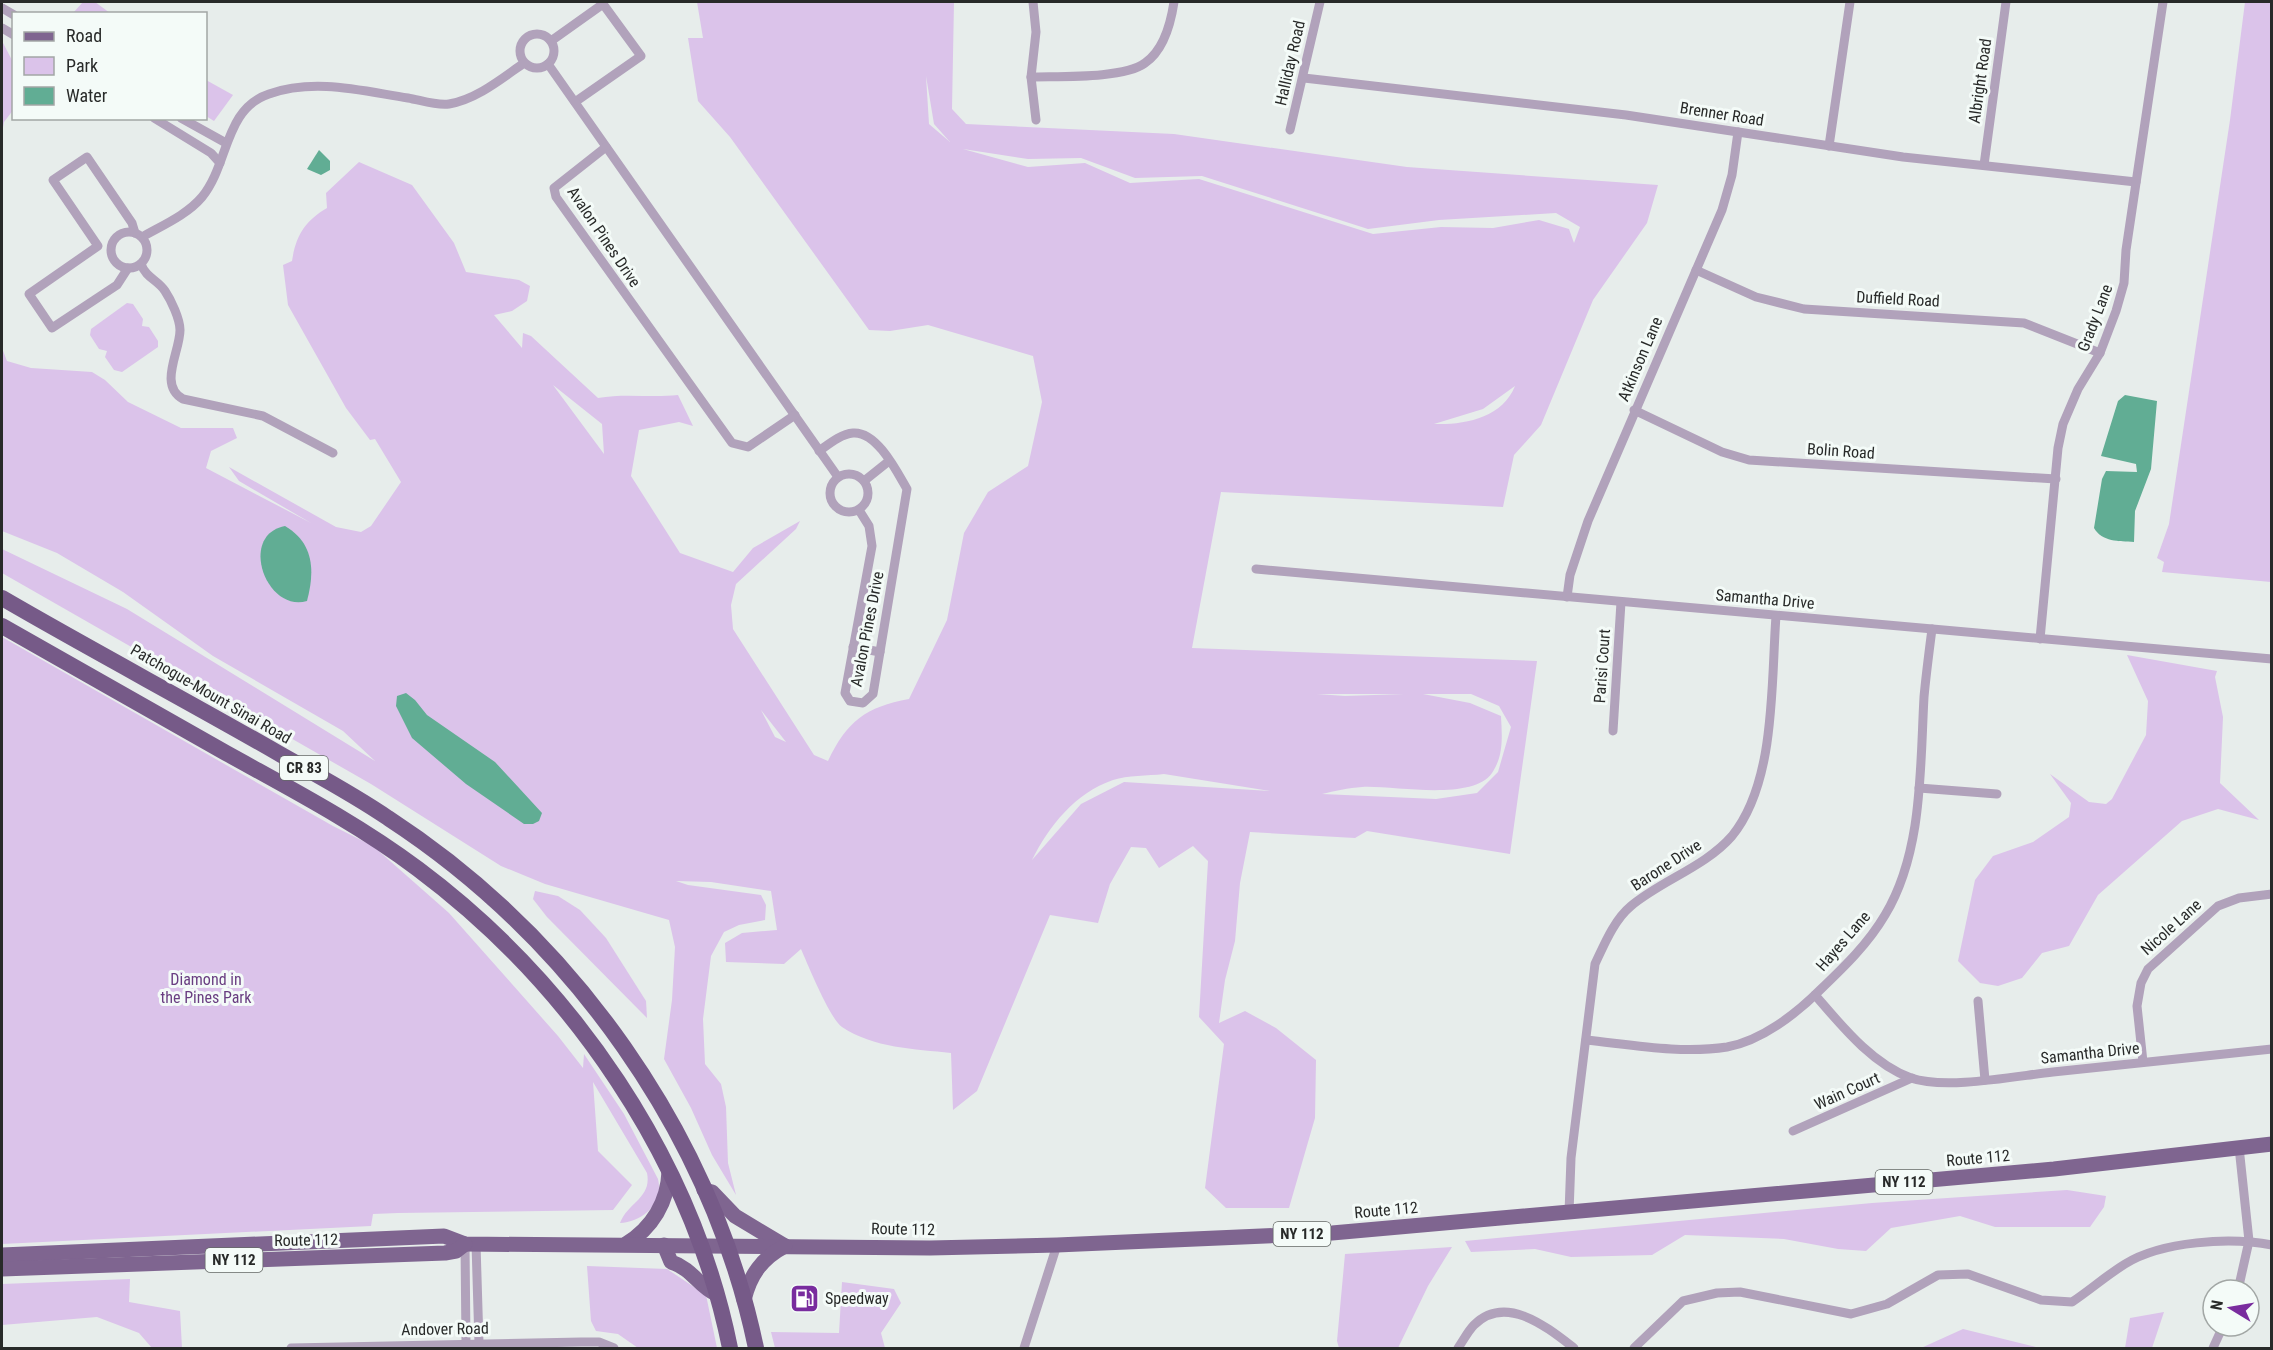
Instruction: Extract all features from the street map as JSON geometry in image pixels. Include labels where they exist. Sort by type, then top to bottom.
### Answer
[{"type":"highway","name":"Patchogue-Mount Sinai Road","points":[[2,598],[388,818],[466,875],[522,925],[574,983],[615,1036],[649,1085],[691,1160],[726,1245],[744,1300],[756,1348]]},
{"type":"highway","name":"CR 83","points":[[2,626],[363,830],[425,874],[483,924],[520,960],[573,1020],[609,1069],[669,1171],[703,1245],[730,1348]]},
{"type":"highway","points":[[483,924],[499,905]]},
{"type":"main road","name":"Route 112","points":[[2,1255],[444,1236],[470,1244],[930,1248],[1057,1245],[1325,1233],[2054,1169],[2271,1144]]},
{"type":"main road","points":[[626,1244],[643,1231],[657,1214],[666,1193],[669,1171]]},
{"type":"main road","points":[[704,1190],[712,1192],[735,1216],[785,1246],[770,1255],[758,1268],[744,1300]]},
{"type":"main road","name":"Route 112","points":[[2,1269],[423,1255],[456,1251],[470,1244]]},
{"type":"main road","points":[[664,1245],[671,1262],[691,1272],[706,1289],[716,1294]]},
{"type":"street","points":[[1033,2],[1036,32],[1031,77],[1036,120]]},
{"type":"street","points":[[1031,77],[1107,75],[1145,63],[1164,40],[1174,2]]},
{"type":"street","name":"Halliday Road","points":[[1290,130],[1320,2]]},
{"type":"street","points":[[1829,146],[1850,2]]},
{"type":"street","name":"Albright Road","points":[[1984,165],[2006,2]]},
{"type":"street","name":"Grady Lane","points":[[2040,639],[2063,424],[2078,388],[2100,353],[2124,283],[2136,182],[2163,2]]},
{"type":"street","points":[[551,41],[603,4],[641,56],[575,102]]},
{"type":"street","points":[[537,34],[551,41],[554,55],[549,64],[533,68],[524,63],[520,47],[526,38],[537,34]]},
{"type":"street","points":[[98,246],[53,180],[87,157],[132,223],[139,235],[147,254],[141,264],[128,268],[117,285],[52,328],[29,294],[98,246],[112,244],[119,235],[139,235],[172,220],[202,197],[220,163],[226,143],[239,116],[252,102],[269,94],[298,87],[331,86],[447,104],[480,93],[524,63]]},
{"type":"street","points":[[549,64],[838,477]]},
{"type":"street","name":"Brenner Road","points":[[1304,78],[1626,115],[1903,157],[2136,182]]},
{"type":"street","points":[[157,120],[212,153],[220,163]]},
{"type":"street","points":[[185,120],[226,143]]},
{"type":"street","name":"Atkinson Lane","points":[[1567,597],[1570,575],[1582,537],[1634,410],[1722,210],[1732,175],[1738,132]]},
{"type":"street","name":"Avalon Pines Drive","points":[[606,147],[554,188],[556,198],[732,443],[748,447],[795,416]]},
{"type":"street","points":[[112,244],[114,261],[128,268]]},
{"type":"street","points":[[141,264],[145,274],[164,290],[180,329],[172,370],[172,389],[176,394],[183,399],[263,416],[333,453]]},
{"type":"street","name":"Duffield Road","points":[[1696,270],[1774,304],[1804,309],[2024,323],[2100,353]]},
{"type":"street","name":"Bolin Road","points":[[1634,410],[1722,452],[1749,460],[2056,478]]},
{"type":"street","name":"Avalon Pines Drive","points":[[819,451],[834,440],[854,433],[872,439],[907,489],[873,694],[862,703],[850,701],[845,693],[872,546],[869,526],[859,510]]},
{"type":"street","points":[[864,481],[889,461]]},
{"type":"street","points":[[846,474],[856,475],[864,481],[868,488],[868,499],[859,510],[845,513],[832,503],[830,486],[838,477],[846,474]]},
{"type":"street","name":"Samantha Drive","points":[[1256,569],[2271,659]]},
{"type":"street","name":"Parisi Court","points":[[1613,731],[1621,602]]},
{"type":"street","name":"Barone Drive","points":[[1569,1213],[1571,1158],[1595,964],[1608,936],[1629,908],[1649,892],[1709,856],[1731,837],[1746,815],[1758,788],[1765,757],[1776,616]]},
{"type":"street","name":"Hayes Lane","points":[[1586,1040],[1669,1049],[1700,1050],[1730,1046],[1777,1024],[1815,995],[1870,939],[1887,914],[1903,879],[1919,788],[1924,693],[1932,629]]},
{"type":"street","points":[[853,647],[880,652]]},
{"type":"street","points":[[1919,788],[1997,794]]},
{"type":"street","name":"Nicole Lane","points":[[2143,1062],[2137,1006],[2141,983],[2148,969],[2218,906],[2240,898],[2271,894]]},
{"type":"street","points":[[1815,995],[1836,1019],[1887,1065],[1912,1078]]},
{"type":"street","points":[[1978,1001],[1985,1080]]},
{"type":"street","name":"Samantha Drive","points":[[1912,1078],[1952,1081],[1985,1080],[2271,1049]]},
{"type":"street","name":"Wain Court","points":[[1793,1131],[1912,1078]]},
{"type":"street","points":[[2239,1147],[2249,1241],[2241,1278]]},
{"type":"street","points":[[1634,1348],[1683,1301],[1717,1293],[1740,1292],[1851,1314],[1887,1304],[1938,1275],[1968,1274],[2041,1300],[2072,1302],[2127,1262],[2170,1246],[2249,1241],[2271,1245]]},
{"type":"street","points":[[470,1244],[478,1342]]},
{"type":"street","points":[[466,1343],[470,1244]]},
{"type":"street","points":[[1024,1348],[1057,1245]]},
{"type":"street","points":[[1458,1348],[1474,1324],[1493,1314],[1523,1314],[1574,1348]]},
{"type":"street","name":"Andover Road","points":[[291,1348],[478,1342],[599,1342],[614,1348]]},
{"type":"green space","points":[[83,2],[95,2],[109,12],[74,12]]},
{"type":"green space","points":[[697,2],[954,2],[952,109],[966,124],[1174,134],[1407,167],[1658,185],[1647,223],[1593,300],[1541,425],[1514,455],[1503,507],[1221,492],[1192,648],[1537,661],[1510,854],[1367,831],[1355,838],[1250,832],[1240,883],[1235,941],[1225,980],[1219,1023],[1245,1011],[1276,1028],[1316,1060],[1315,1118],[1289,1208],[1226,1208],[1205,1188],[1224,1044],[1199,1017],[1208,861],[1193,846],[1159,868],[1146,848],[1131,847],[1110,884],[1098,923],[1050,915],[977,1091],[953,1110],[951,1053],[909,1049],[881,1043],[854,1034],[842,1027],[826,1003],[801,949],[784,964],[726,962],[725,943],[742,933],[777,930],[771,891],[711,882],[676,881],[688,885],[761,895],[766,905],[765,920],[739,925],[724,932],[711,956],[703,1019],[705,1064],[721,1084],[726,1107],[728,1163],[736,1195],[712,1155],[691,1108],[664,1059],[672,1000],[675,947],[669,920],[545,884],[501,866],[371,784],[2,573],[2,549],[127,609],[375,761],[343,731],[213,656],[123,592],[57,553],[2,531],[2,348],[7,361],[31,368],[92,372],[105,380],[128,402],[181,428],[233,428],[237,438],[211,451],[206,468],[311,523],[239,481],[229,467],[336,527],[361,532],[371,526],[401,482],[375,439],[370,440],[346,408],[288,305],[283,265],[292,261],[299,236],[307,224],[327,208],[326,193],[359,162],[412,185],[454,243],[466,272],[519,280],[530,286],[527,301],[512,311],[494,315],[522,348],[523,333],[531,336],[598,398],[678,395],[693,426],[679,422],[639,430],[631,476],[680,553],[733,572],[753,548],[800,521],[796,529],[736,584],[731,605],[733,629],[814,755],[828,761],[843,736],[860,718],[881,706],[909,699],[947,620],[964,533],[988,492],[1028,466],[1042,402],[1033,356],[928,325],[890,331],[869,330],[730,137],[698,101],[688,38],[703,38]],"holes":[[[926,76],[934,124],[950,142],[929,124]],[[963,149],[1028,159],[1081,158],[1135,178],[1202,176],[1368,229],[1439,220],[1556,213],[1580,227],[1574,243],[1569,229],[1539,220],[1493,228],[1441,227],[1373,234],[1199,179],[1130,183],[1085,163],[1028,167]],[[553,385],[602,424],[604,454]],[[1515,386],[1509,397],[1492,412],[1470,421],[1434,424],[1483,409]],[[1317,694],[1404,694],[1345,696]],[[1423,694],[1471,694],[1499,706],[1511,727],[1498,772],[1477,793],[1436,799],[1322,794],[1362,787],[1450,790],[1482,782],[1492,773],[1499,759],[1501,716],[1470,703]],[[761,710],[786,742],[775,737]],[[1164,774],[1270,791],[1124,782],[1081,804],[1032,860],[1046,835],[1075,802],[1099,786],[1125,777]]]},
{"type":"green space","points":[[2245,2],[2272,2],[2271,582],[2162,572],[2164,562],[2157,558],[2169,524],[2230,120]]},
{"type":"green space","points":[[2,41],[12,60],[12,112],[4,122],[2,133]]},
{"type":"green space","points":[[207,81],[233,95],[214,121],[207,117]]},
{"type":"green space","points":[[127,303],[133,304],[143,319],[142,326],[149,327],[158,341],[158,347],[122,372],[114,370],[105,357],[107,351],[99,349],[90,335],[91,329]]},
{"type":"green space","name":"Diamond in the Pines Park","points":[[2,637],[333,826],[373,846],[449,913],[558,1036],[583,1068],[584,1054],[624,1114],[658,1179],[658,1196],[650,1210],[636,1219],[620,1223],[628,1210],[643,1194],[648,1181],[647,1173],[593,1082],[598,1151],[632,1185],[613,1210],[373,1214],[371,1226],[2,1244]]},
{"type":"green space","points":[[2127,655],[2217,671],[2215,677],[2223,717],[2220,783],[2259,820],[2218,809],[2182,821],[2098,895],[2069,946],[2042,953],[2022,978],[1998,986],[1980,983],[1958,961],[1975,880],[1993,856],[2033,842],[2069,817],[2071,803],[2050,774],[2089,802],[2106,804],[2112,799],[2146,735],[2148,701]]},
{"type":"green space","points":[[535,891],[558,896],[580,910],[606,938],[646,1001],[647,1018],[547,917],[533,899]]},
{"type":"green space","points":[[2067,1190],[2106,1196],[2104,1207],[2090,1227],[1995,1227],[1960,1216],[1891,1228],[1866,1251],[1838,1249],[1784,1239],[1685,1235],[1652,1255],[1571,1257],[1535,1249],[1471,1252],[1465,1241],[1872,1203]]},
{"type":"green space","points":[[1452,1247],[1428,1286],[1398,1348],[1339,1348],[1337,1341],[1345,1254]]},
{"type":"green space","points":[[587,1266],[667,1269],[706,1295],[717,1348],[638,1348],[618,1334],[596,1331],[591,1321]]},
{"type":"green space","points":[[130,1279],[129,1302],[180,1311],[182,1348],[152,1348],[139,1333],[97,1317],[2,1325],[2,1284]]},
{"type":"green space","points":[[842,1282],[894,1289],[901,1303],[881,1333],[885,1348],[775,1348],[771,1332],[839,1333]]},
{"type":"green space","points":[[2164,1312],[2152,1348],[2125,1348],[2130,1318]]},
{"type":"green space","points":[[1963,1329],[2040,1348],[1921,1348]]},
{"type":"water","points":[[319,150],[330,161],[330,170],[321,175],[307,169]]},
{"type":"water","points":[[2125,395],[2157,401],[2151,469],[2135,511],[2134,542],[2106,538],[2097,533],[2094,528],[2102,479],[2106,471],[2137,472],[2136,464],[2101,456],[2118,401]]},
{"type":"water","points":[[285,526],[302,541],[310,559],[311,579],[307,601],[292,602],[280,596],[270,585],[263,571],[260,557],[263,543],[271,532]]},
{"type":"water","points":[[406,693],[427,715],[495,762],[542,813],[539,821],[524,824],[466,784],[412,738],[396,706],[397,696]]},
{"type":"place","name":"Speedway","points":[[804,1298]]}]
